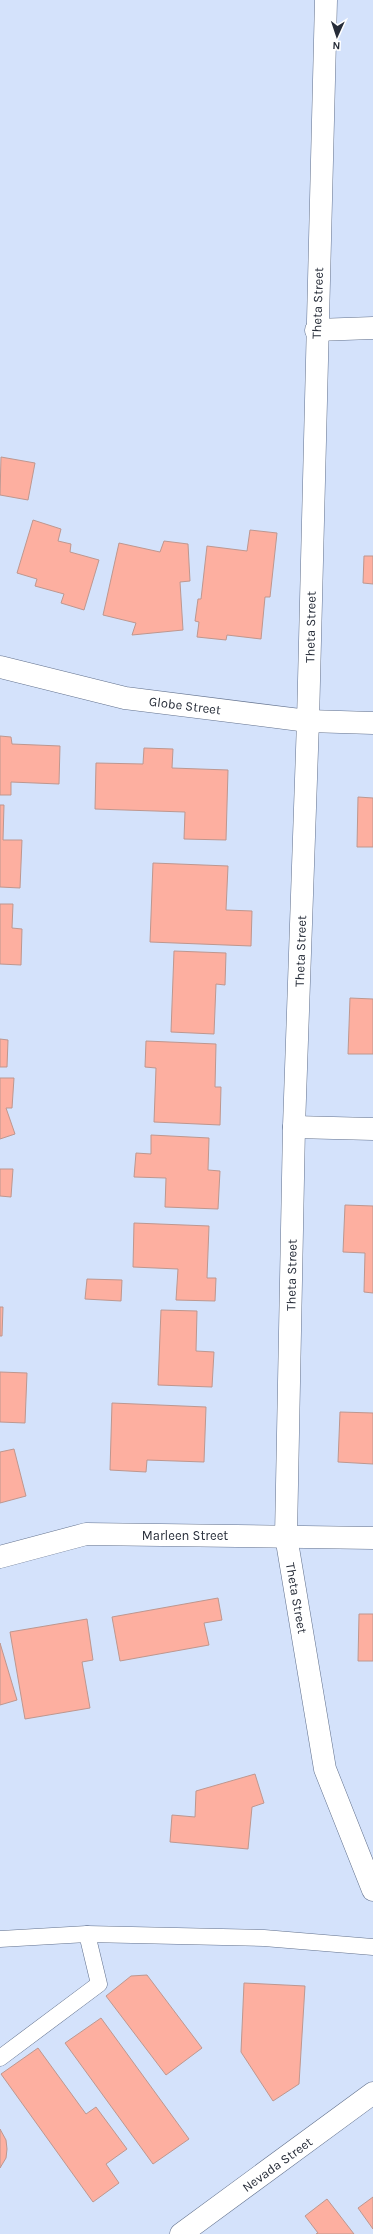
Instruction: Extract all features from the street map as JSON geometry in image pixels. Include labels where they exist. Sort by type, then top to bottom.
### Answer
[{"type":"street","name":"Theta Street","points":[[326,0],[316,330],[308,721],[294,1127],[286,1536],[325,1769],[373,1890]]},
{"type":"street","points":[[316,330],[373,328]]},
{"type":"street","name":"Globe Street","points":[[0,667],[125,698],[308,721],[373,723]]},
{"type":"street","points":[[294,1127],[373,1129]]},
{"type":"street","name":"Marleen Street","points":[[0,1557],[86,1534],[373,1538]]},
{"type":"street","name":"Nevada Street","points":[[181,2234],[373,2093]]},
{"type":"lane","points":[[0,1939],[87,1934],[264,1938],[373,1947]]},
{"type":"lane","points":[[0,2058],[99,1984],[87,1934]]},
{"type":"building","points":[[1,457],[35,463],[28,500],[0,495]]},
{"type":"building","points":[[33,520],[61,529],[58,541],[71,544],[70,552],[99,560],[84,610],[61,603],[64,594],[35,586],[37,579],[17,573]]},
{"type":"building","points":[[250,530],[277,533],[270,597],[265,597],[261,639],[227,635],[226,640],[197,637],[199,622],[195,621],[198,599],[201,599],[207,546],[247,551]]},
{"type":"building","points":[[164,541],[188,544],[190,581],[180,582],[183,630],[132,635],[136,623],[103,615],[119,543],[160,552]]},
{"type":"building","points":[[364,556],[373,556],[373,584],[363,583]]},
{"type":"building","points":[[0,736],[11,737],[12,744],[60,746],[59,784],[11,782],[11,795],[0,795]]},
{"type":"building","points":[[144,748],[173,749],[172,768],[228,770],[226,840],[184,839],[185,812],[95,809],[96,763],[143,764]]},
{"type":"building","points":[[358,797],[373,798],[373,847],[357,847]]},
{"type":"building","points":[[0,805],[4,805],[3,840],[22,840],[20,888],[0,887]]},
{"type":"building","points":[[153,863],[228,866],[226,910],[252,911],[251,946],[150,942]]},
{"type":"building","points":[[0,904],[13,904],[12,928],[22,929],[21,965],[0,964]]},
{"type":"building","points":[[174,951],[226,953],[225,985],[216,984],[214,1034],[171,1032]]},
{"type":"building","points":[[350,998],[373,999],[373,1054],[348,1054]]},
{"type":"building","points":[[0,1039],[8,1040],[7,1067],[0,1067]]},
{"type":"building","points":[[146,1041],[216,1044],[215,1087],[221,1087],[220,1125],[154,1122],[156,1068],[145,1067]]},
{"type":"building","points":[[0,1078],[14,1078],[12,1108],[6,1108],[15,1134],[0,1139]]},
{"type":"building","points":[[151,1135],[209,1138],[208,1170],[220,1171],[218,1209],[165,1207],[166,1178],[134,1177],[136,1153],[151,1154]]},
{"type":"building","points":[[0,1169],[13,1169],[11,1197],[0,1196]]},
{"type":"building","points":[[345,1205],[373,1206],[373,1293],[364,1292],[365,1253],[343,1252]]},
{"type":"building","points":[[134,1223],[209,1226],[207,1278],[216,1278],[215,1301],[176,1300],[178,1269],[133,1267]]},
{"type":"building","points":[[87,1279],[122,1280],[121,1301],[85,1299]]},
{"type":"building","points":[[0,1307],[3,1307],[2,1336],[0,1336]]},
{"type":"building","points":[[161,1310],[197,1311],[196,1351],[214,1352],[212,1387],[158,1385]]},
{"type":"building","points":[[0,1372],[27,1373],[25,1423],[0,1422]]},
{"type":"building","points":[[112,1403],[206,1407],[204,1462],[147,1460],[146,1472],[110,1470]]},
{"type":"building","points":[[340,1412],[373,1413],[373,1464],[338,1462]]},
{"type":"building","points":[[14,1449],[26,1496],[0,1503],[0,1452]]},
{"type":"building","points":[[218,1598],[222,1620],[204,1623],[209,1645],[120,1661],[112,1617]]},
{"type":"building","points":[[359,1614],[373,1614],[373,1661],[358,1661]]},
{"type":"building","points":[[87,1619],[93,1660],[82,1662],[90,1708],[25,1719],[10,1632]]},
{"type":"building","points":[[0,1643],[17,1700],[0,1705]]},
{"type":"building","points":[[255,1774],[264,1803],[252,1807],[248,1849],[170,1842],[172,1815],[195,1817],[196,1791]]},
{"type":"building","points":[[147,1975],[202,2048],[166,2075],[106,1996],[131,1976]]},
{"type":"building","points":[[244,1983],[305,1986],[299,2084],[273,2101],[241,2052]]},
{"type":"building","points":[[101,2018],[189,2139],[153,2164],[65,2043]]},
{"type":"building","points":[[38,2048],[86,2114],[96,2107],[127,2149],[106,2164],[119,2183],[93,2202],[1,2074]]},
{"type":"building","points":[[0,2129],[6,2140],[7,2149],[6,2158],[0,2168]]},
{"type":"building","points":[[373,2197],[373,2229],[358,2208]]},
{"type":"building","points":[[327,2199],[354,2234],[316,2234],[318,2233],[305,2216]]}]
